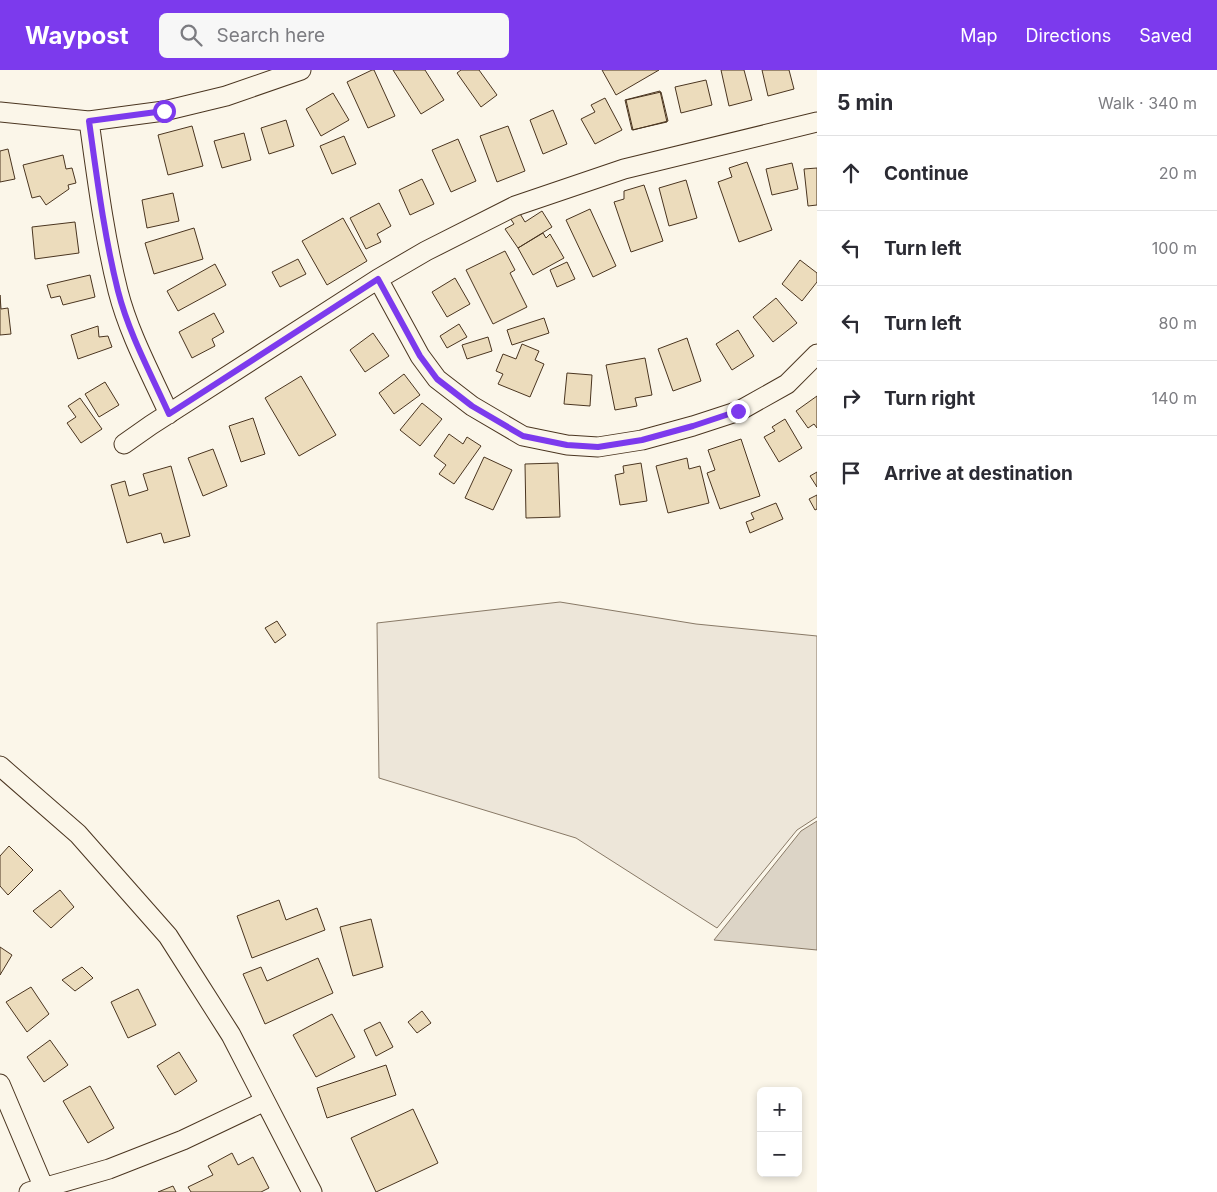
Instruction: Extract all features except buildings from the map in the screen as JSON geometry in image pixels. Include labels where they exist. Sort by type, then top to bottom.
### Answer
[{"type":"street","points":[[0,112],[89,121],[164,111],[217,98],[301,70]]},
{"type":"street","points":[[89,121],[105,231],[119,292],[140,354],[169,414]]},
{"type":"street","points":[[124,444],[378,279],[434,247],[515,206],[624,169],[817,122]]},
{"type":"street","points":[[378,279],[420,356],[437,379],[472,406],[523,436],[567,445],[598,447],[642,440],[738,411],[787,384],[817,354]]},
{"type":"street","points":[[0,766],[78,834],[168,936],[231,1035],[312,1192]]},
{"type":"street","points":[[0,1084],[37,1190],[109,1169],[184,1140],[265,1101]]},
{"type":"shaded area","points":[[560,602],[696,624],[817,636],[817,817],[797,830],[717,928],[576,838],[379,778],[377,623]]},
{"type":"shaded area","points":[[817,821],[817,950],[714,940],[801,831]]},
{"type":"route","points":[[164,111],[89,121],[105,231],[119,292],[140,354],[169,414],[378,279],[420,356],[437,379],[472,406],[523,436],[567,445],[598,447],[642,440],[738,411]]}]
